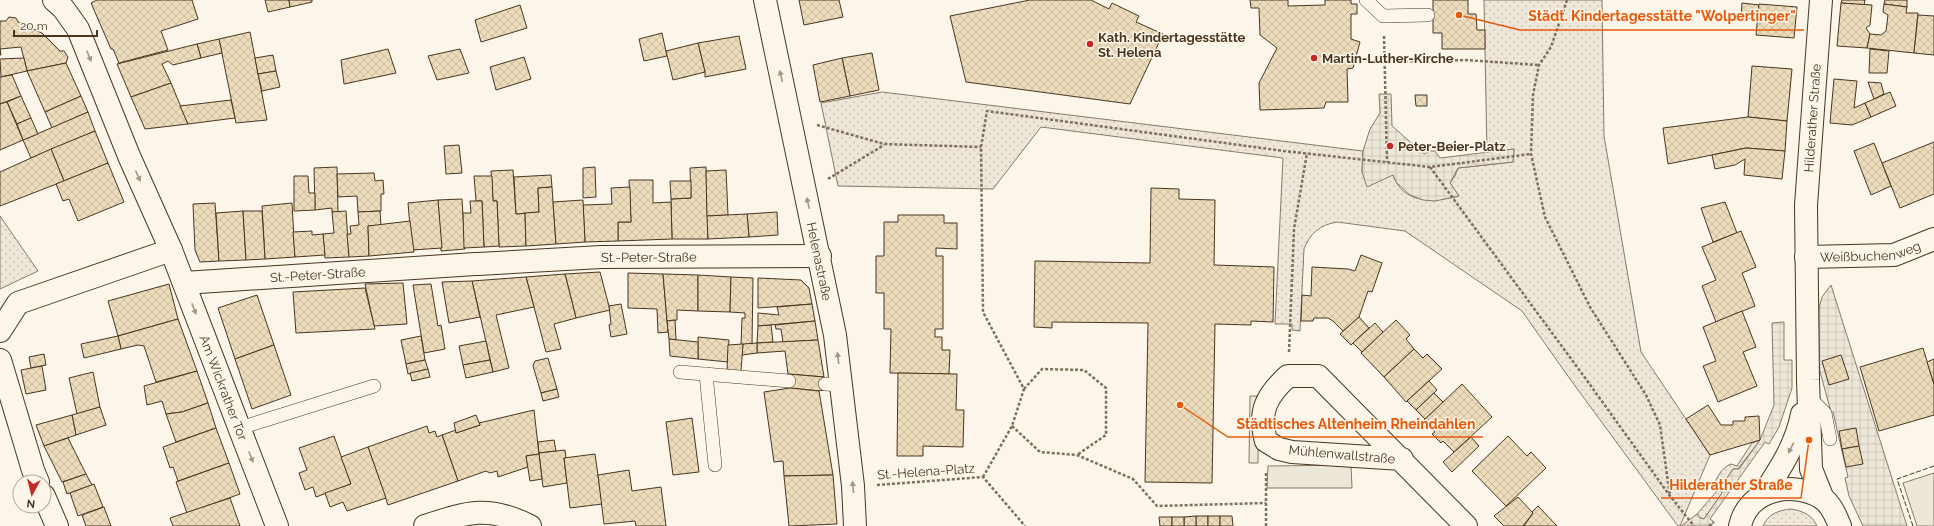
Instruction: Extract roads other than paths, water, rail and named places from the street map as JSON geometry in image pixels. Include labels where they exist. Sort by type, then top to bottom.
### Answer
[{"type":"street","name":"Am Wickrather Tor","points":[[54,0],[63,8],[78,29],[129,156],[171,250],[277,526]]},
{"type":"street","name":"Helenastraße","points":[[765,0],[820,256],[835,335],[833,384],[853,486],[855,526]]},
{"type":"street","name":"Hilderather Straße","points":[[1820,0],[1806,205],[1806,257],[1811,469],[1823,499]]},
{"type":"street","name":"Weißbuchenweg","points":[[1806,257],[1894,255],[1934,239]]},
{"type":"street","points":[[0,331],[18,303],[171,250]]},
{"type":"street","name":"St.-Peter-Straße","points":[[184,283],[602,257],[820,256]]},
{"type":"street","points":[[0,360],[35,474]]},
{"type":"street","name":"Mühlenwallstraße","points":[[1402,459],[1292,452],[1279,449],[1266,441],[1263,431],[1264,410],[1269,395],[1288,376],[1318,376],[1402,459],[1466,526]]},
{"type":"street","name":"Hilderather Straße","points":[[1763,495],[1783,464],[1796,440],[1808,388]]},
{"type":"street","points":[[1740,526],[1741,520],[1750,505],[1763,495],[1783,488],[1804,490],[1823,499],[1834,512],[1840,526]]},
{"type":"street","points":[[425,526],[452,517],[481,512],[509,516],[530,526]]},
{"type":"street","points":[[52,514],[57,526]]},
{"type":"lane","points":[[1366,0],[1383,16],[1428,14]]},
{"type":"lane","points":[[680,372],[789,381]]},
{"type":"lane","points":[[706,374],[715,465]]},
{"type":"lane","points":[[240,428],[374,386]]},
{"type":"lane","points":[[1808,388],[1825,413],[1830,439]]},
{"type":"place","name":"Städt. Kindertagesstätte \"Wolpertinger\"","points":[[1459,15]]},
{"type":"place","name":"Kath. Kindertagesstätte St. Helena","points":[[1090,44]]},
{"type":"place","name":"Martin-Luther-Kirche","points":[[1314,58]]},
{"type":"place","name":"Peter-Beier-Platz","points":[[1390,146]]},
{"type":"place","name":"Städtisches Altenheim Rheindahlen","points":[[1180,405]]},
{"type":"place","name":"Hilderather Straße","points":[[1809,440]]}]
